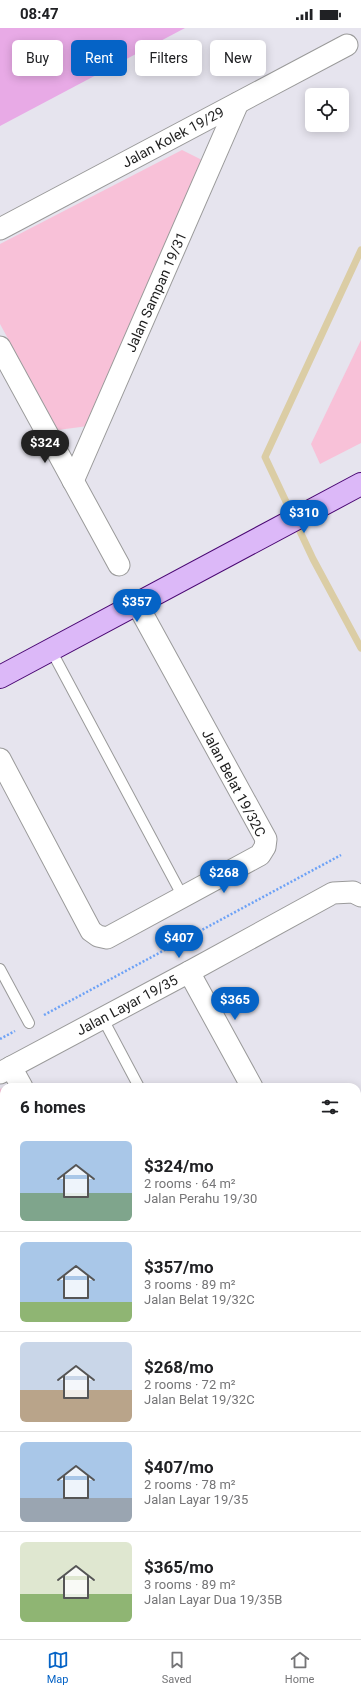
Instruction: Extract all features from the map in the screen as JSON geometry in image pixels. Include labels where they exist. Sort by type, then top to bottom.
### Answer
[{"type":"street","name":"Jalan Kolek 19/29","points":[[0,229],[347,45]]},
{"type":"street","name":"Jalan Sampan 19/31","points":[[73,481],[238,103]]},
{"type":"street","points":[[0,347],[119,565]]},
{"type":"street","points":[[0,677],[361,484]]},
{"type":"street","name":"Jalan Belat 19/32C","points":[[0,759],[91,931],[98,936],[107,938],[260,855],[265,847],[266,838],[137,604]]},
{"type":"street","name":"Jalan Layar 19/35","points":[[5,1070],[103,1019],[333,893],[353,892],[361,896]]},
{"type":"street","points":[[189,972],[250,1083]]},
{"type":"street","points":[[5,1070],[18,1083]]},
{"type":"lane","points":[[51,650],[183,897]]},
{"type":"lane","points":[[0,969],[29,1023]]},
{"type":"lane","points":[[103,1019],[137,1083]]},
{"type":"path","points":[[0,1039],[341,855]]},
{"type":"shaded area","points":[[0,28],[185,28],[162,40],[135,40],[135,54],[127,59],[127,40],[71,40],[71,76],[94,76],[0,126]]},
{"type":"shaded area","points":[[182,150],[202,160],[88,426],[58,430],[0,324],[0,244]]},
{"type":"shaded area","points":[[361,340],[361,443],[320,464],[311,444]]},
{"type":"waterway","points":[[361,250],[265,457],[313,559],[361,648]]}]
